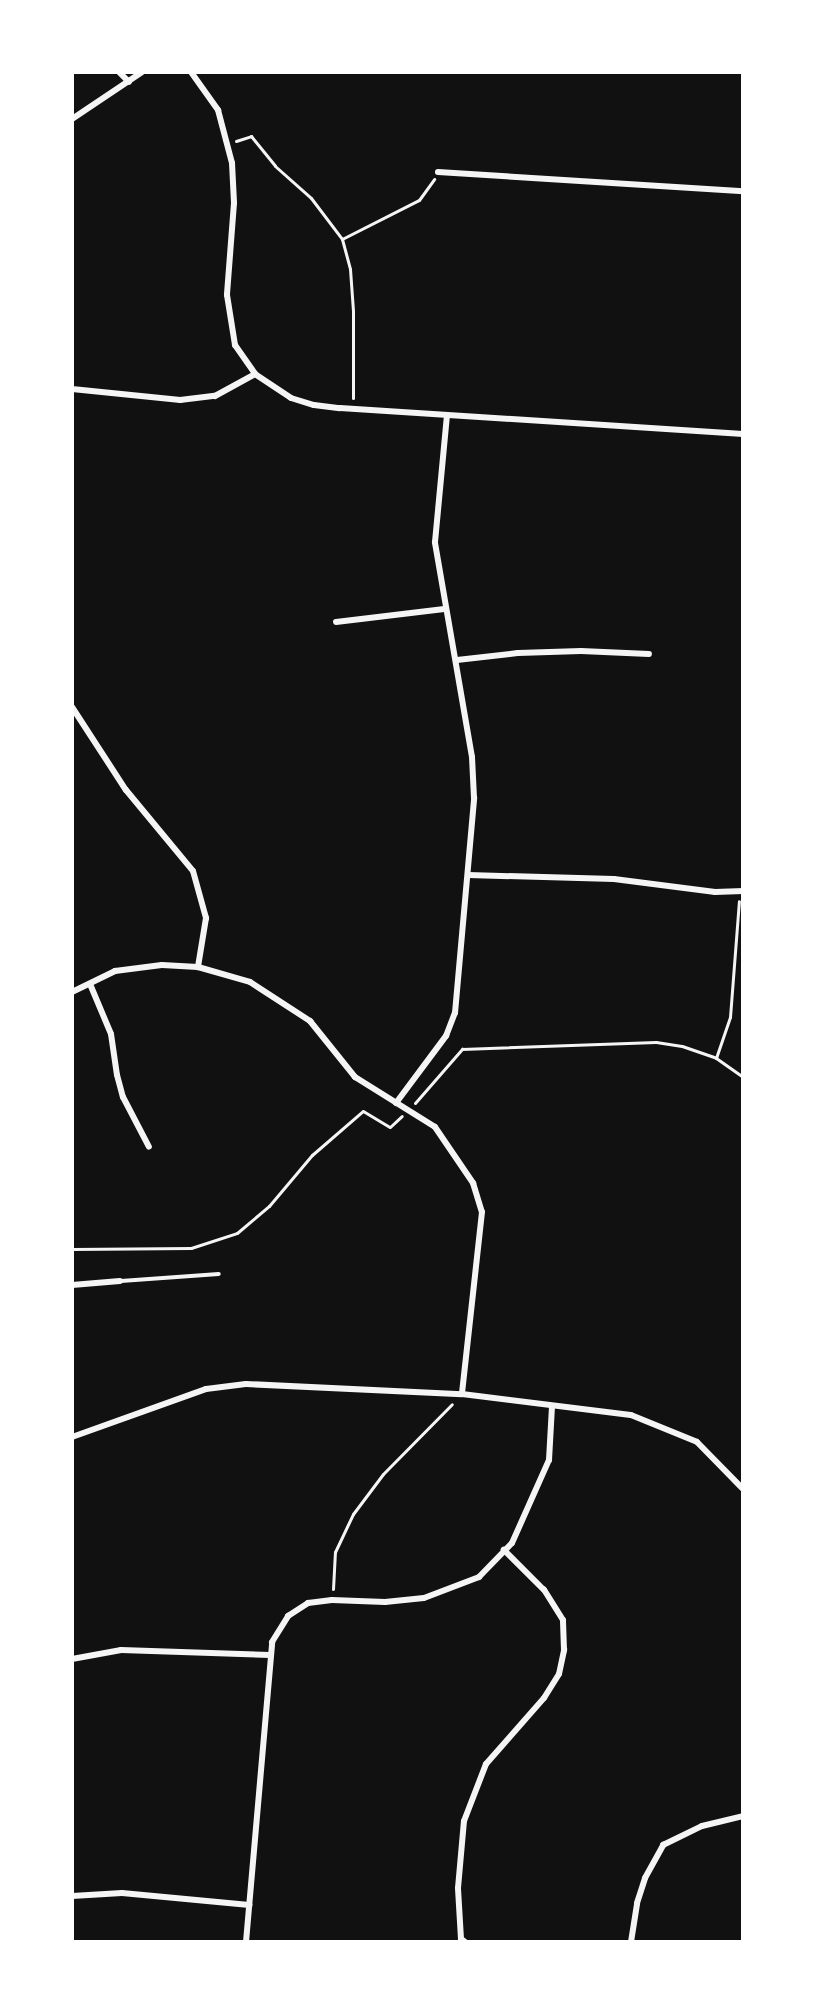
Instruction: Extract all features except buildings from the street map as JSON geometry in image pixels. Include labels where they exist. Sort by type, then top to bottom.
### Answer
[{"type":"street","points":[[119,72],[129,82]]},
{"type":"street","points":[[72,119],[142,72]]},
{"type":"street","points":[[191,72],[218,111],[232,162],[234,203],[227,296],[235,345],[255,374],[291,398],[314,405],[353,409],[743,434]]},
{"type":"street","points":[[438,172],[743,191]]},
{"type":"street","points":[[72,388],[180,400],[215,396],[255,374]]},
{"type":"street","points":[[396,1102],[446,1036],[455,1013],[474,798],[472,757],[457,660],[444,609],[435,542],[447,416]]},
{"type":"street","points":[[336,622],[444,609]]},
{"type":"street","points":[[457,660],[518,653],[581,651],[649,654]]},
{"type":"street","points":[[72,708],[126,790],[193,871],[206,918],[198,968]]},
{"type":"street","points":[[468,875],[614,879],[715,892],[743,891]]},
{"type":"street","points":[[72,993],[115,971],[162,965],[198,968],[250,982],[310,1021],[355,1077],[435,1127],[473,1183],[482,1212],[462,1394]]},
{"type":"street","points":[[90,984],[111,1034],[123,1097],[149,1147]]},
{"type":"street","points":[[72,1285],[120,1281]]},
{"type":"street","points":[[72,1437],[206,1389],[246,1384],[462,1394],[632,1415],[697,1443],[742,1485]]},
{"type":"street","points":[[246,1942],[272,1642],[288,1616],[308,1603],[332,1600],[385,1602],[424,1598],[479,1577],[512,1543],[549,1460],[552,1406]]},
{"type":"street","points":[[465,1942],[461,1939],[458,1888],[464,1821],[486,1764],[544,1698],[559,1674],[564,1650],[562,1620],[544,1590],[504,1550]]},
{"type":"street","points":[[72,1659],[121,1650],[270,1655]]},
{"type":"street","points":[[631,1942],[637,1903],[645,1878],[663,1845],[702,1826],[743,1816]]},
{"type":"street","points":[[72,1896],[122,1893],[249,1905]]},
{"type":"lane","points":[[120,1281],[219,1274]]},
{"type":"path","points":[[227,144],[251,136],[275,166],[311,198],[342,239],[350,270],[353,311],[353,409]]},
{"type":"path","points":[[342,239],[419,200],[438,172]]},
{"type":"path","points":[[716,1058],[730,1017],[738,905],[743,891]]},
{"type":"path","points":[[72,1249],[191,1248],[237,1233],[269,1206],[312,1155],[363,1111],[390,1127],[409,1110],[462,1049],[656,1042],[682,1046],[716,1058],[743,1077]]},
{"type":"path","points":[[332,1600],[335,1552],[353,1514],[383,1474],[462,1394]]}]
